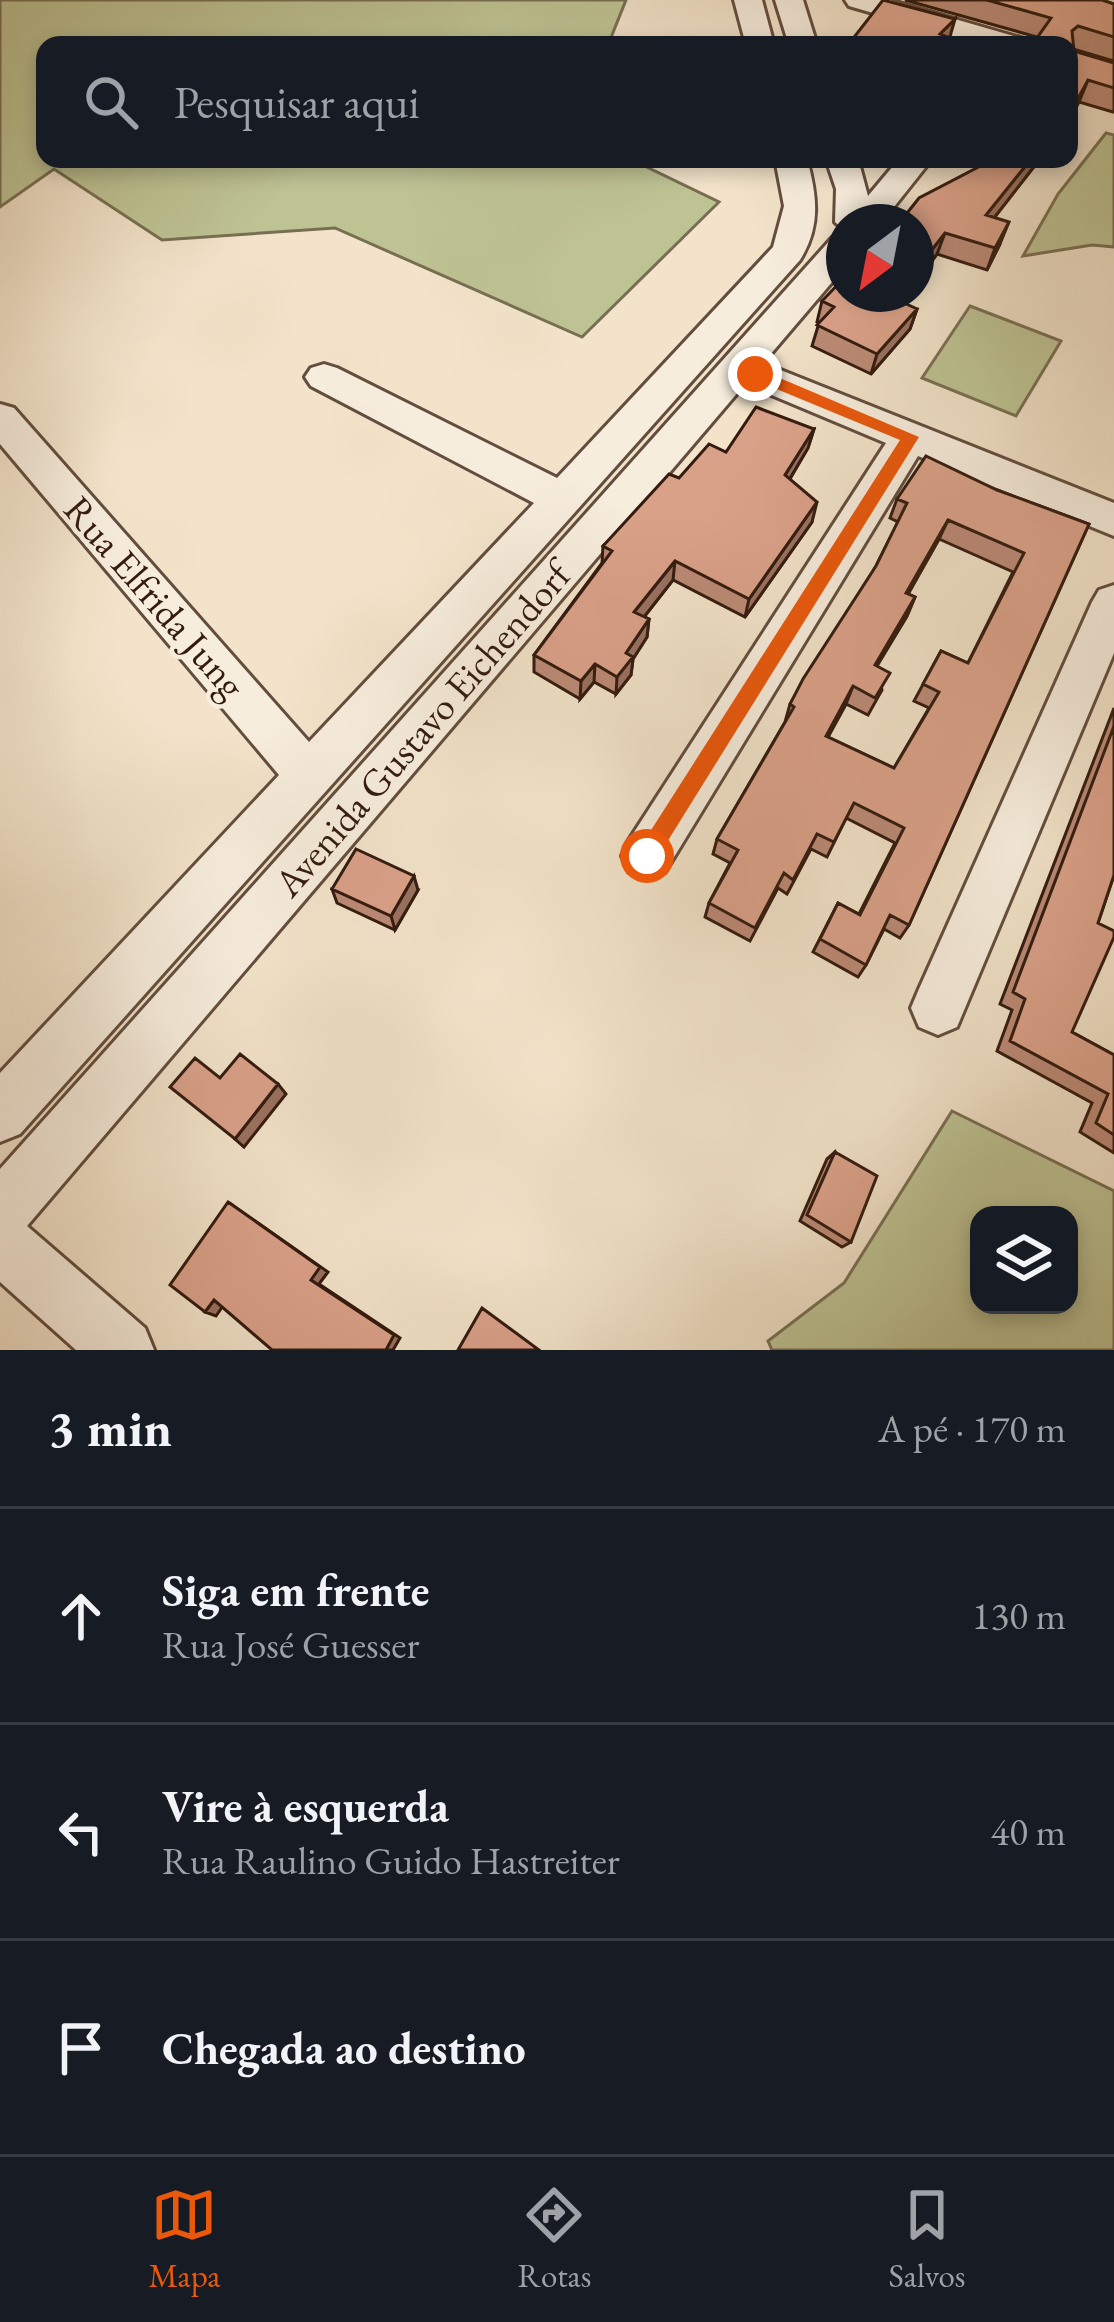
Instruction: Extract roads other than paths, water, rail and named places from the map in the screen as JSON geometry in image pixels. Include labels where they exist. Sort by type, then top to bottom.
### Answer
[{"type":"street","points":[[748,0],[758,36]]},
{"type":"street","points":[[789,0],[800,36]]},
{"type":"street","points":[[869,1],[982,36]]},
{"type":"street","name":"Avenida Gustavo Eichendorf","points":[[0,1114],[788,252],[802,224],[803,209],[793,168]]},
{"type":"street","points":[[845,168],[852,204]]},
{"type":"street","points":[[879,204],[909,168]]},
{"type":"street","name":"Avenida Gustavo Eichendorf","points":[[0,1214],[826,267]]},
{"type":"street","points":[[738,367],[1114,520]]},
{"type":"street","points":[[324,377],[562,499]]},
{"type":"street","name":"Rua Elfrida Jung","points":[[0,418],[309,776]]},
{"type":"street","points":[[647,856],[910,437]]},
{"type":"street","points":[[938,1008],[1114,602]]},
{"type":"street","points":[[385,693],[430,720]]},
{"type":"street","points":[[0,1242],[123,1350]]}]
